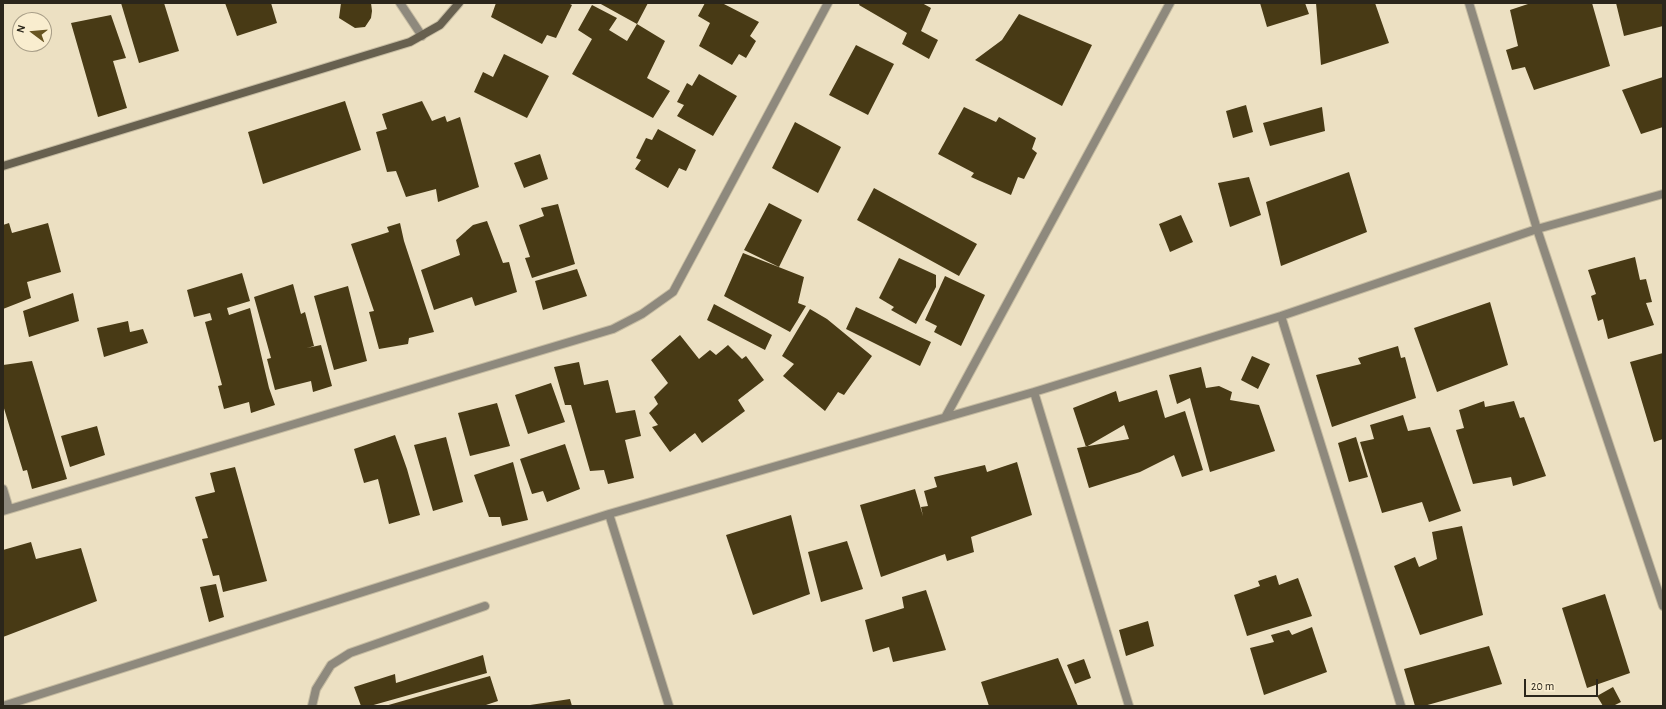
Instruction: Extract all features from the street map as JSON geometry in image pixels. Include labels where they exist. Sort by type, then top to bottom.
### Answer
[{"type":"street","points":[[400,3],[422,36]]},
{"type":"street","points":[[3,166],[410,42],[440,25],[459,3]]},
{"type":"street","points":[[3,489],[6,510],[613,328],[642,314],[673,292],[828,3]]},
{"type":"street","points":[[946,416],[1170,3]]},
{"type":"street","points":[[1469,3],[1537,230],[1663,606]]},
{"type":"street","points":[[3,706],[609,514],[946,416],[1034,392],[1281,316],[1537,230],[1663,194]]},
{"type":"street","points":[[1281,316],[1401,706]]},
{"type":"street","points":[[1034,392],[1130,706]]},
{"type":"street","points":[[609,514],[669,706]]},
{"type":"street","points":[[312,706],[316,689],[331,665],[350,653],[485,606]]},
{"type":"building","points":[[121,3],[164,3],[179,51],[139,63]]},
{"type":"building","points":[[225,3],[271,3],[277,23],[237,36]]},
{"type":"building","points":[[341,3],[371,3],[371,18],[365,27],[355,28],[339,18]]},
{"type":"building","points":[[496,3],[568,3],[572,5],[556,38],[547,35],[542,44],[491,17]]},
{"type":"building","points":[[599,3],[648,3],[637,24]]},
{"type":"building","points":[[705,3],[722,3],[759,22],[750,36],[756,41],[746,58],[739,54],[732,65],[699,46],[710,23],[698,16]]},
{"type":"building","points":[[860,3],[922,3],[931,8],[921,31],[938,40],[929,59],[902,44],[907,33],[859,5]]},
{"type":"building","points":[[1260,3],[1305,3],[1309,14],[1267,27]]},
{"type":"building","points":[[1316,3],[1375,3],[1389,43],[1321,65]]},
{"type":"building","points":[[1531,3],[1592,3],[1610,66],[1534,90],[1525,67],[1512,70],[1506,50],[1518,46],[1510,10]]},
{"type":"building","points":[[1616,3],[1663,3],[1663,26],[1624,36]]},
{"type":"building","points":[[592,5],[617,18],[609,30],[627,41],[637,24],[665,41],[647,78],[670,91],[653,118],[572,74],[592,39],[578,30]]},
{"type":"building","points":[[1019,14],[1092,45],[1062,106],[975,60],[1002,40]]},
{"type":"building","points":[[111,15],[126,58],[113,61],[127,108],[98,117],[71,23]]},
{"type":"building","points":[[856,45],[894,64],[868,115],[829,95]]},
{"type":"building","points":[[504,54],[549,76],[527,118],[474,92],[483,72],[493,77]]},
{"type":"building","points":[[699,74],[737,96],[713,136],[677,116],[684,105],[677,102],[687,83],[692,86]]},
{"type":"building","points":[[1663,77],[1663,127],[1641,134],[1622,90]]},
{"type":"building","points":[[345,101],[361,150],[263,184],[248,132]]},
{"type":"building","points":[[422,101],[432,121],[445,116],[447,122],[460,117],[479,187],[438,202],[436,189],[406,197],[396,171],[387,172],[376,132],[387,129],[382,114]]},
{"type":"building","points":[[1246,105],[1253,132],[1233,138],[1226,111]]},
{"type":"building","points":[[964,107],[996,122],[999,117],[1036,138],[1032,149],[1037,153],[1024,179],[1018,177],[1011,195],[971,177],[974,173],[938,154]]},
{"type":"building","points":[[1322,107],[1325,131],[1270,146],[1263,123]]},
{"type":"building","points":[[795,122],[841,147],[818,193],[772,168]]},
{"type":"building","points":[[658,129],[696,150],[686,171],[679,168],[668,188],[635,169],[641,160],[636,158],[646,138],[652,140]]},
{"type":"building","points":[[540,154],[548,179],[524,188],[514,163]]},
{"type":"building","points":[[1349,172],[1367,232],[1281,266],[1266,202]]},
{"type":"building","points":[[1249,177],[1261,215],[1230,227],[1218,183]]},
{"type":"building","points":[[874,188],[977,244],[959,276],[857,220]]},
{"type":"building","points":[[769,203],[802,220],[779,267],[744,250]]},
{"type":"building","points":[[558,204],[575,264],[532,278],[525,258],[530,257],[519,225],[544,216],[541,208]]},
{"type":"building","points":[[1181,215],[1193,242],[1170,252],[1159,224]]},
{"type":"building","points":[[487,221],[503,263],[509,262],[517,292],[475,306],[472,297],[434,310],[421,270],[460,255],[456,240],[473,225]]},
{"type":"building","points":[[9,223],[12,233],[48,223],[61,272],[27,282],[31,298],[3,309],[3,225]]},
{"type":"building","points":[[400,223],[404,241],[434,332],[409,338],[408,344],[379,349],[369,312],[374,311],[351,244],[389,232],[387,227]]},
{"type":"building","points":[[743,253],[804,277],[798,303],[806,306],[790,332],[724,296]]},
{"type":"building","points":[[1635,257],[1640,280],[1646,279],[1652,302],[1646,303],[1654,325],[1608,339],[1603,319],[1598,321],[1591,296],[1596,294],[1588,270]]},
{"type":"building","points":[[899,258],[936,275],[936,287],[916,324],[891,310],[894,307],[879,298]]},
{"type":"building","points":[[577,269],[587,296],[543,310],[535,281]]},
{"type":"building","points":[[242,273],[250,301],[227,308],[229,315],[250,308],[269,388],[275,405],[251,413],[249,402],[224,409],[218,386],[222,385],[205,322],[212,320],[210,313],[194,317],[187,290]]},
{"type":"building","points":[[945,276],[985,295],[961,346],[934,332],[937,326],[925,320]]},
{"type":"building","points":[[293,284],[301,314],[305,312],[314,346],[307,348],[321,345],[332,386],[313,392],[311,381],[275,390],[267,359],[271,358],[254,297]]},
{"type":"building","points":[[348,286],[367,361],[334,370],[314,296]]},
{"type":"building","points":[[73,293],[79,321],[29,337],[23,311]]},
{"type":"building","points":[[1490,302],[1508,365],[1437,392],[1414,328]]},
{"type":"building","points":[[714,304],[772,335],[765,350],[707,320]]},
{"type":"building","points":[[856,307],[931,342],[920,366],[846,329]]},
{"type":"building","points":[[810,309],[827,319],[872,356],[844,395],[838,392],[825,411],[783,376],[794,364],[782,356]]},
{"type":"building","points":[[128,321],[130,332],[143,329],[148,343],[104,357],[97,328]]},
{"type":"building","points":[[680,335],[699,359],[710,350],[716,355],[728,345],[742,359],[746,356],[764,380],[738,400],[745,411],[702,443],[695,433],[670,452],[652,427],[658,425],[649,413],[658,404],[654,397],[668,383],[651,360]]},
{"type":"building","points":[[1398,346],[1401,358],[1405,357],[1416,398],[1332,427],[1316,375],[1361,364],[1358,358]]},
{"type":"building","points":[[1663,353],[1663,439],[1654,442],[1630,362]]},
{"type":"building","points":[[1252,356],[1270,364],[1258,389],[1241,380]]},
{"type":"building","points":[[32,361],[67,479],[32,489],[27,470],[23,471],[3,405],[3,365]]},
{"type":"building","points":[[579,362],[584,385],[608,380],[616,413],[635,410],[641,436],[625,440],[634,478],[608,484],[604,470],[590,471],[571,405],[565,405],[554,367]]},
{"type":"building","points":[[1201,367],[1206,388],[1219,386],[1232,392],[1230,400],[1259,405],[1275,451],[1210,472],[1190,398],[1177,404],[1169,375]]},
{"type":"building","points":[[551,383],[565,422],[528,434],[515,395]]},
{"type":"building","points":[[1157,390],[1165,418],[1185,411],[1203,470],[1182,477],[1174,455],[1140,472],[1089,488],[1077,448],[1086,446],[1073,408],[1116,391],[1119,402]],"holes":[[[1124,425],[1129,439],[1087,446]]]},
{"type":"building","points":[[1484,401],[1485,407],[1514,401],[1520,418],[1524,417],[1546,476],[1513,486],[1511,477],[1473,484],[1456,430],[1464,428],[1459,410]]},
{"type":"building","points":[[497,403],[510,446],[470,456],[458,413]]},
{"type":"building","points":[[1403,415],[1408,431],[1430,427],[1461,511],[1429,522],[1422,502],[1382,513],[1360,442],[1374,439],[1370,425]]},
{"type":"building","points":[[97,426],[105,455],[70,467],[61,436]]},
{"type":"building","points":[[395,435],[407,469],[420,515],[389,524],[378,479],[364,483],[354,449]]},
{"type":"building","points":[[446,437],[463,502],[433,511],[414,445]]},
{"type":"building","points":[[1356,437],[1368,477],[1349,482],[1338,443]]},
{"type":"building","points":[[565,444],[580,489],[547,502],[543,491],[532,494],[520,459]]},
{"type":"building","points":[[513,462],[528,520],[502,526],[500,517],[489,517],[474,475]]},
{"type":"building","points":[[1017,462],[1032,515],[971,537],[974,552],[947,561],[945,554],[881,577],[860,505],[915,489],[923,516],[921,507],[928,506],[924,491],[937,487],[934,477],[985,465],[987,472]]},
{"type":"building","points":[[235,467],[267,581],[223,592],[219,575],[213,576],[202,539],[208,538],[195,497],[215,492],[210,473]]},
{"type":"building","points":[[791,515],[810,594],[753,615],[726,535]]},
{"type":"building","points":[[1462,526],[1483,615],[1420,635],[1394,566],[1415,557],[1419,567],[1437,559],[1432,532]]},
{"type":"building","points":[[847,541],[863,589],[821,602],[808,552]]},
{"type":"building","points":[[31,542],[36,559],[81,548],[97,601],[3,637],[3,550]]},
{"type":"building","points":[[1276,575],[1279,585],[1298,578],[1312,616],[1247,636],[1234,595],[1260,586],[1258,581]]},
{"type":"building","points":[[216,584],[224,617],[209,622],[200,587]]},
{"type":"building","points":[[926,590],[946,650],[893,662],[889,647],[873,652],[865,620],[904,608],[902,597]]},
{"type":"building","points":[[1605,594],[1630,673],[1587,688],[1562,608]]},
{"type":"building","points":[[1148,621],[1154,646],[1126,656],[1119,630]]},
{"type":"building","points":[[1312,627],[1327,672],[1264,695],[1250,648],[1274,642],[1271,635],[1289,630],[1292,635]]},
{"type":"building","points":[[1489,646],[1502,684],[1424,706],[1415,706],[1404,669]]},
{"type":"building","points":[[483,655],[487,673],[370,706],[361,706],[354,687],[395,674],[396,683]]},
{"type":"building","points":[[1058,658],[1078,706],[989,706],[981,682]]},
{"type":"building","points":[[1084,659],[1091,678],[1075,684],[1067,665]]},
{"type":"building","points":[[490,676],[498,701],[483,706],[385,706]]},
{"type":"building","points":[[1613,687],[1621,702],[1613,706],[1603,706],[1597,696]]},
{"type":"building","points":[[570,699],[572,706],[530,706],[530,705]]}]
